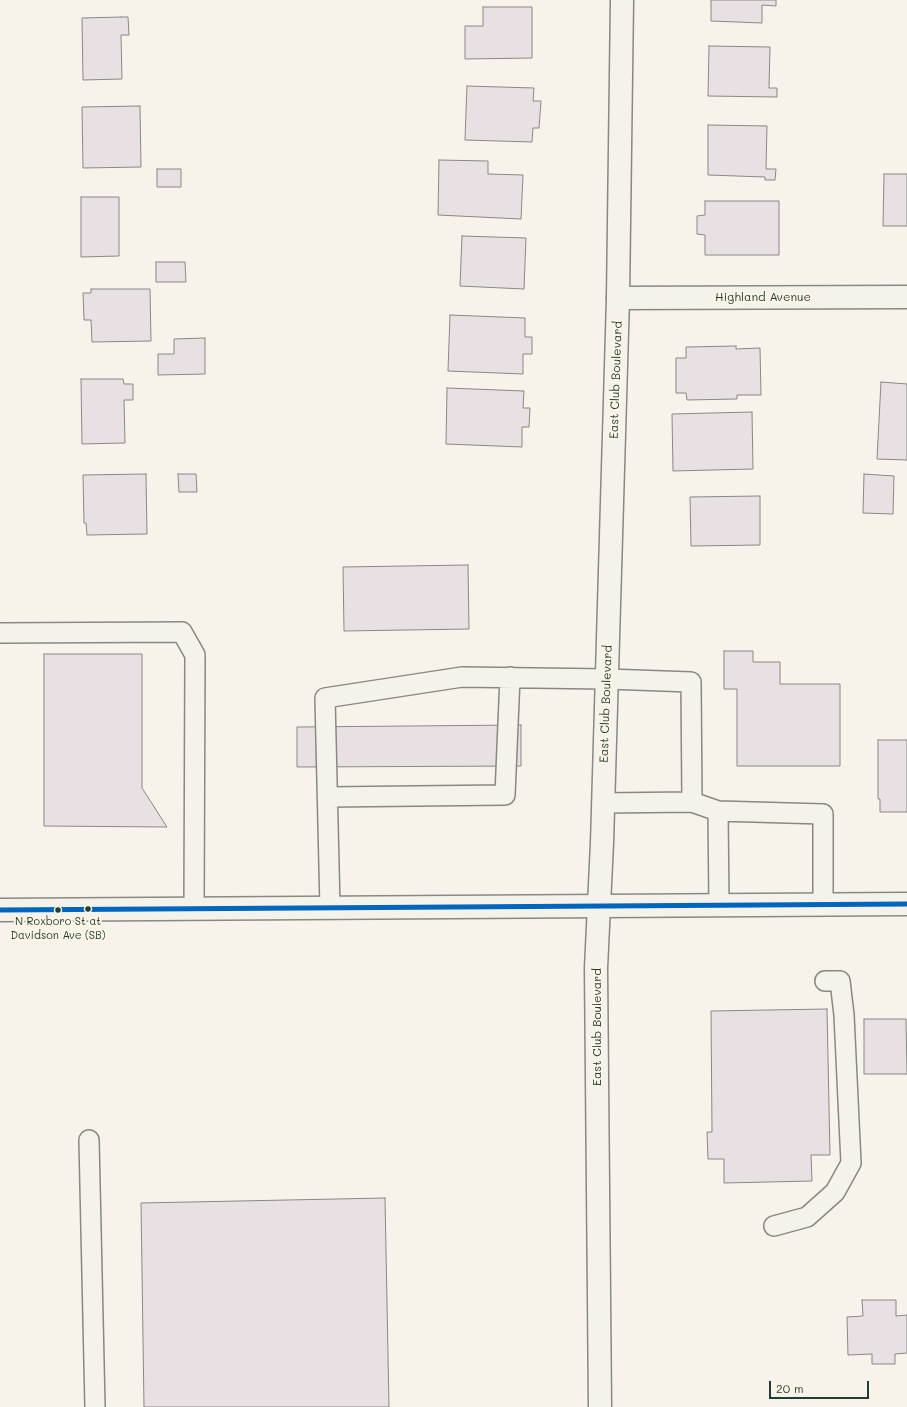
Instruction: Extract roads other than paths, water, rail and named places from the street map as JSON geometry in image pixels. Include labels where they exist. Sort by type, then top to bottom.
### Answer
[{"type":"street","name":"East Club Boulevard","points":[[600,1407],[596,968],[603,803],[618,298],[622,0]]},
{"type":"street","name":"Highland Avenue","points":[[618,298],[907,297]]},
{"type":"street","points":[[0,910],[907,904]]},
{"type":"lane","points":[[0,633],[182,632],[195,655],[194,909]]},
{"type":"lane","points":[[330,908],[325,698],[462,676],[692,682],[692,802]]},
{"type":"lane","points":[[328,797],[505,795],[510,677]]},
{"type":"lane","points":[[603,803],[692,802],[718,812],[823,814],[823,905]]},
{"type":"lane","points":[[718,812],[719,905]]},
{"type":"lane","points":[[774,1226],[807,1217],[835,1192],[851,1163],[844,1015],[840,981],[825,981]]},
{"type":"lane","points":[[89,1140],[95,1407]]},
{"type":"place","name":"N Roxboro St at Davidson Ave (SB)","points":[[58,910]]}]
